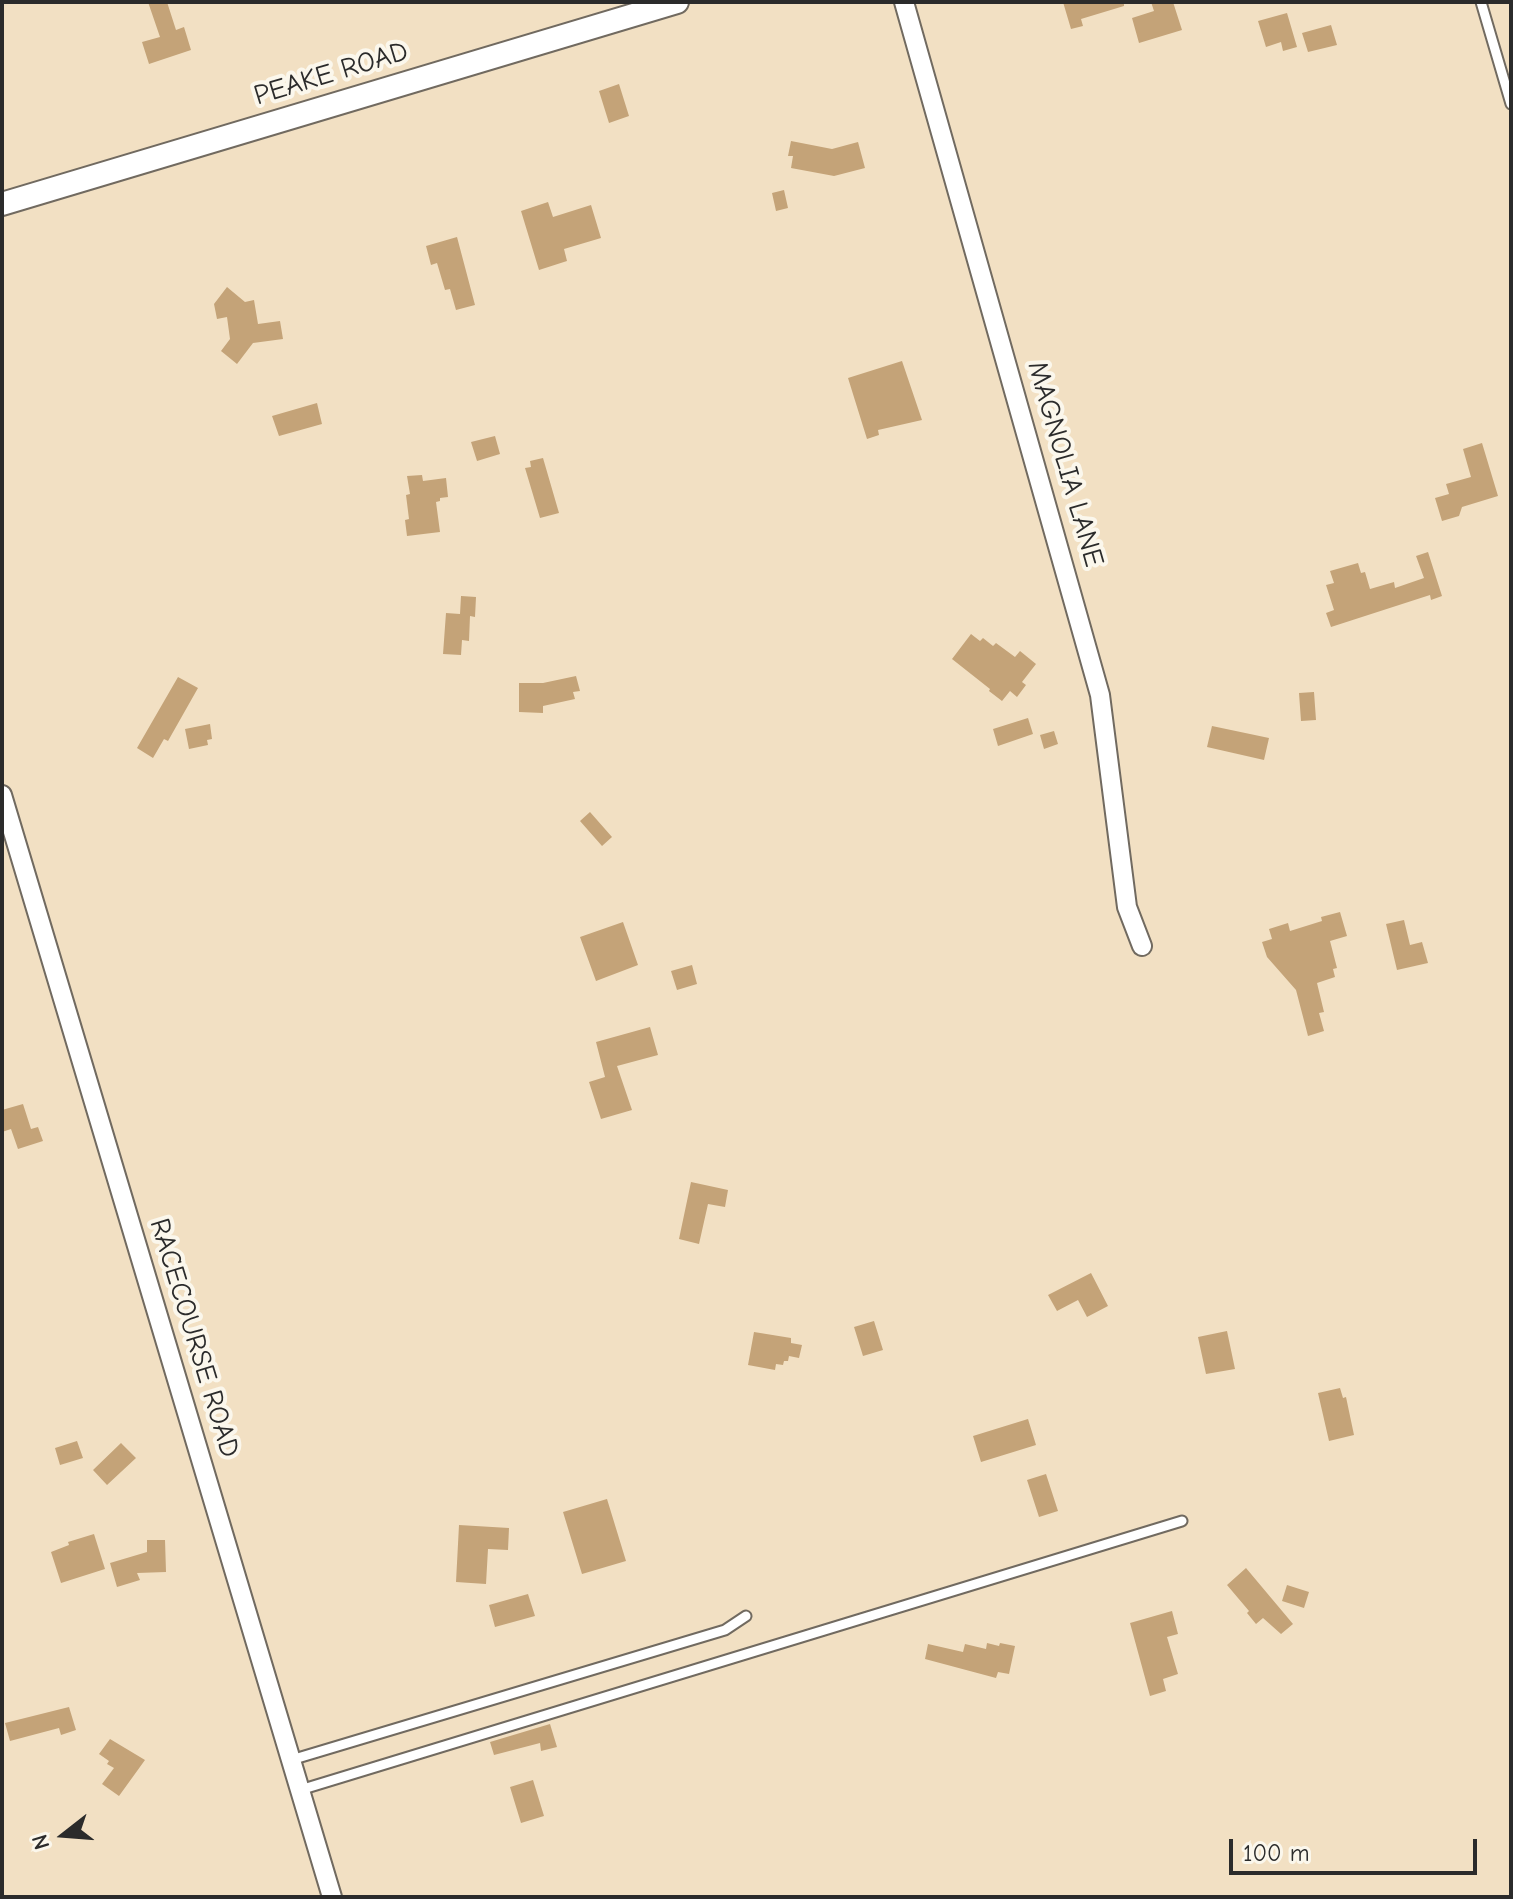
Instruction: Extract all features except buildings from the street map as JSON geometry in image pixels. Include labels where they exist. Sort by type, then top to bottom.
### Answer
[{"type":"street","name":"PEAKE ROAD","points":[[2,204],[677,2]]},
{"type":"street","name":"MAGNOLIA LANE","points":[[904,2],[1100,695],[1127,907],[1142,946]]},
{"type":"street","name":"RACECOURSE ROAD","points":[[2,795],[332,1897]]},
{"type":"lane","points":[[1481,2],[1511,104]]},
{"type":"lane","points":[[300,1790],[1182,1521]]},
{"type":"lane","points":[[291,1760],[725,1630],[746,1616]]}]
